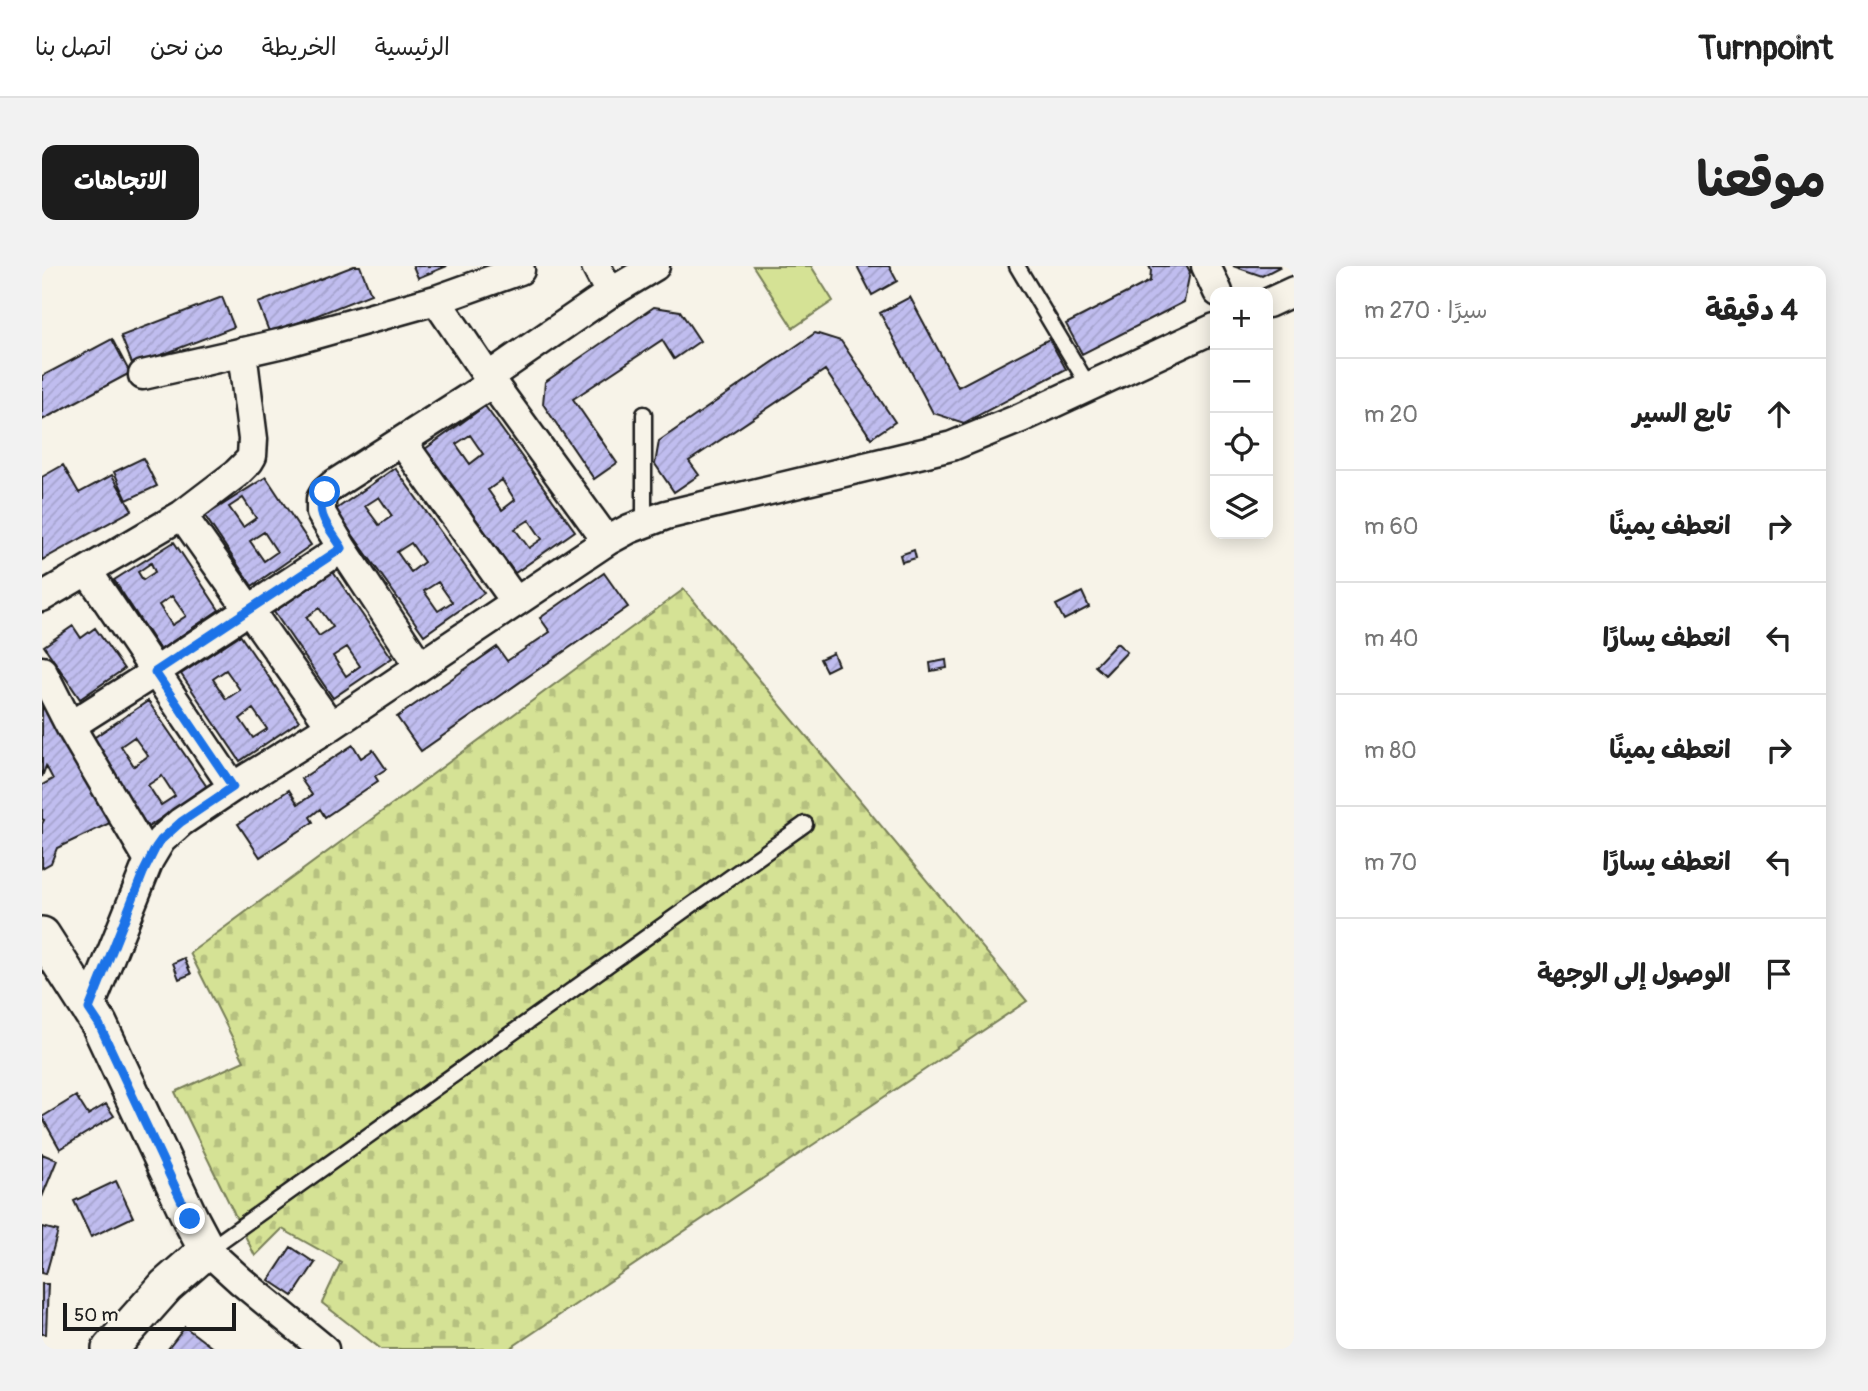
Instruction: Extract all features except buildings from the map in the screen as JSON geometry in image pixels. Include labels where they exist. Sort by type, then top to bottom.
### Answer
[{"type":"street","points":[[596,266],[610,293]]},
{"type":"street","points":[[420,666],[321,513],[320,506],[325,492],[402,442],[610,293],[655,266]]},
{"type":"street","points":[[1206,266],[1216,287]]},
{"type":"street","points":[[143,375],[283,343],[436,300],[520,270]]},
{"type":"street","points":[[1273,301],[1294,291]]},
{"type":"street","points":[[436,300],[490,380],[607,541]]},
{"type":"street","points":[[89,1009],[149,860],[167,834],[233,787],[331,726],[607,541],[645,523],[686,510],[951,446],[1021,418],[1210,330]]},
{"type":"street","points":[[42,597],[182,515],[249,461],[253,439],[242,352]]},
{"type":"street","points":[[402,442],[516,601]]},
{"type":"street","points":[[182,515],[331,726]]},
{"type":"street","points":[[70,726],[342,548]]},
{"type":"street","points":[[88,572],[233,787]]},
{"type":"street","points":[[42,671],[70,726],[149,860]]},
{"type":"street","points":[[43,942],[99,1024],[207,1250],[241,1282],[324,1349]]},
{"type":"street","points":[[110,1349],[166,1286],[207,1250]]},
{"type":"lane","points":[[1017,266],[1088,385]]},
{"type":"lane","points":[[644,414],[645,523]]},
{"type":"lane","points":[[207,1250],[805,824]]},
{"type":"green space","points":[[753,266],[811,266],[833,301],[793,328]]},
{"type":"green space","points":[[684,589],[1027,1001],[509,1349],[381,1349],[322,1303],[341,1262],[282,1229],[255,1256],[175,1092],[244,1061],[190,953]]},
{"type":"route","points":[[190,1219],[99,1024],[89,1009],[156,847],[181,822],[233,787],[155,672],[342,548],[321,513],[321,499],[325,492]]}]
